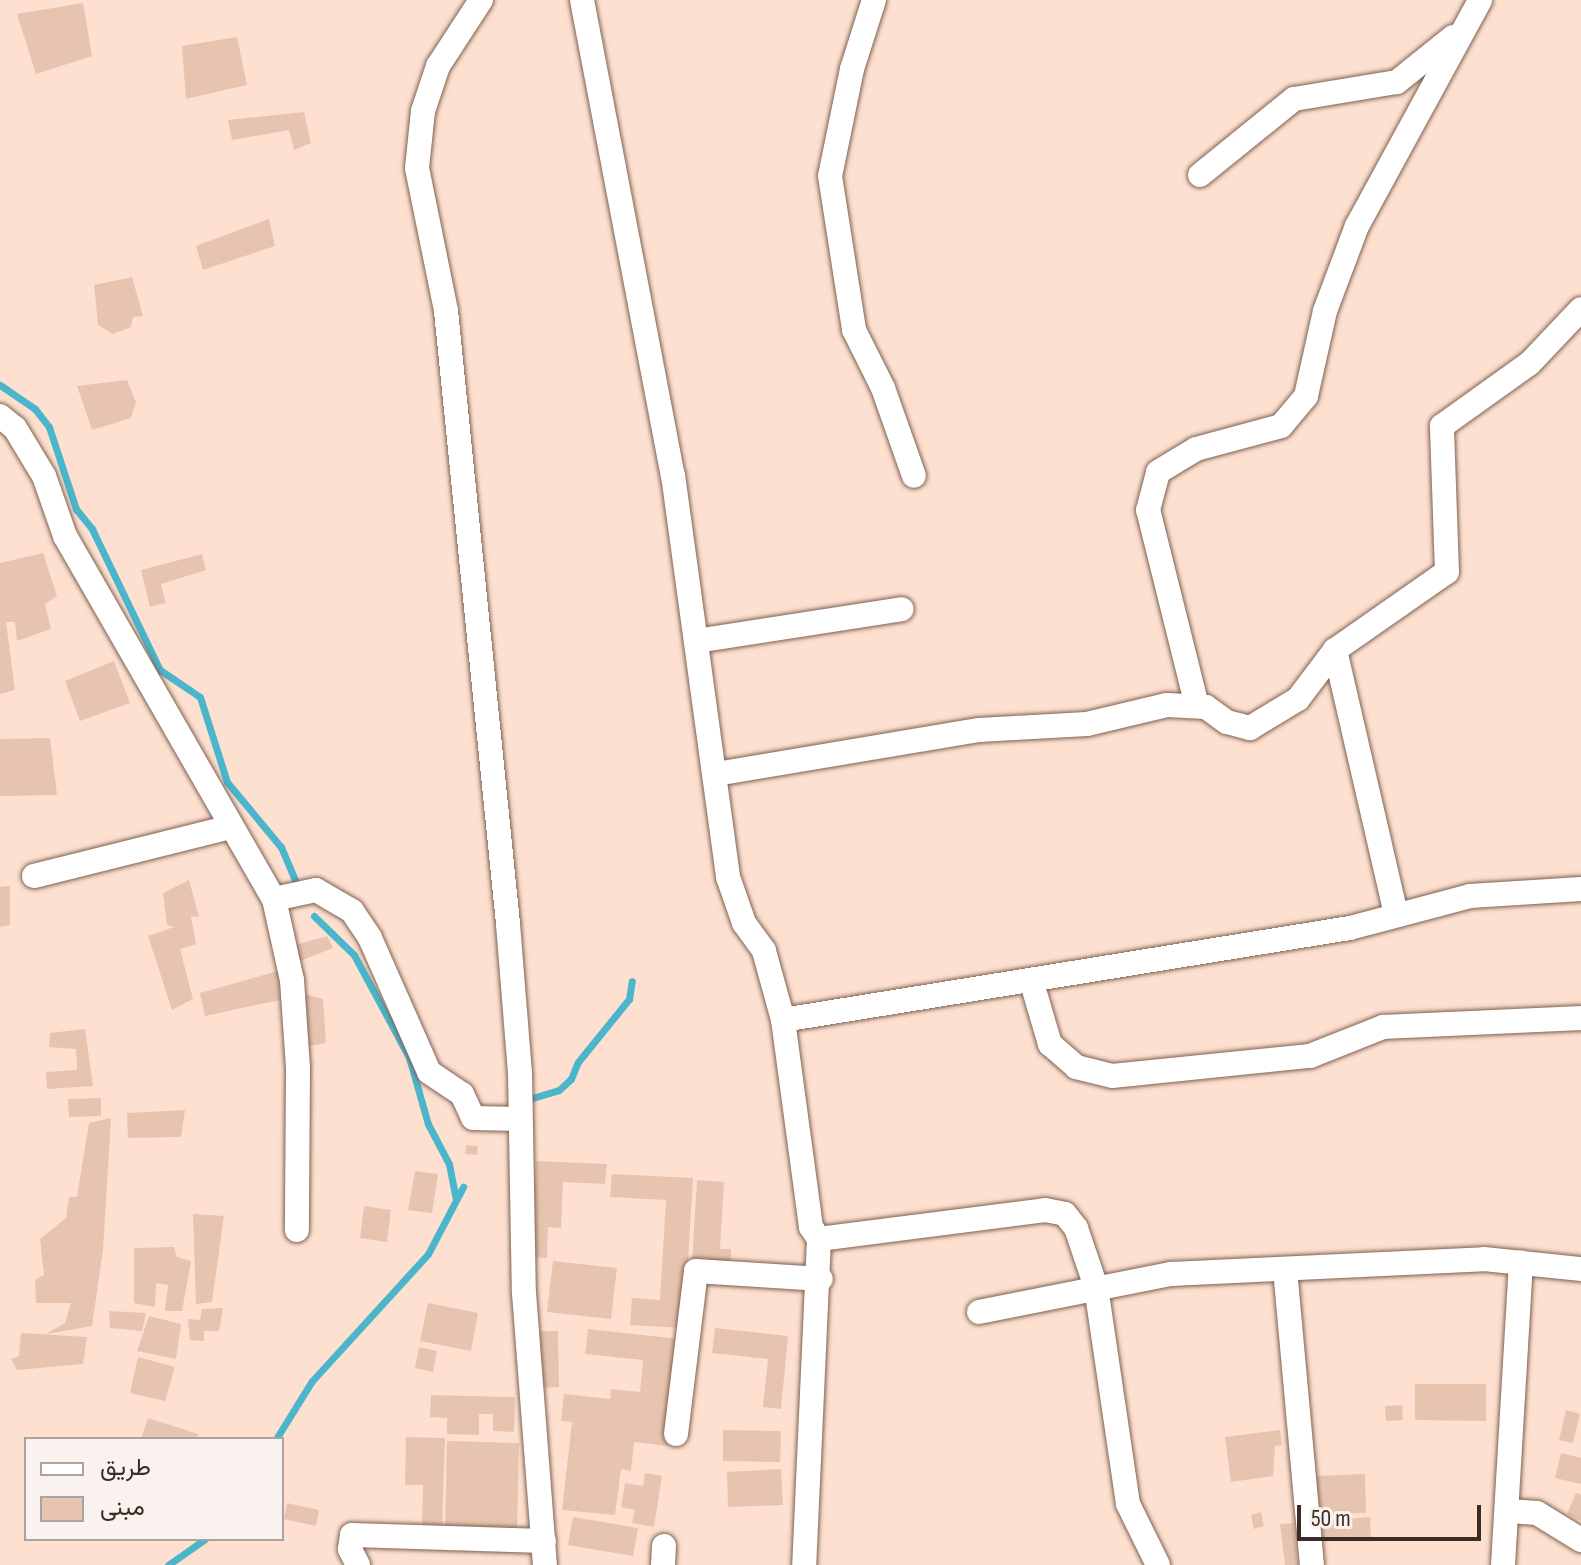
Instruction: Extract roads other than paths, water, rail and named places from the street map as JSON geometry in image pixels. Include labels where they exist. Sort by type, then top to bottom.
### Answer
[{"type":"street","points":[[358,1565],[350,1549],[352,1535],[544,1553],[524,1293],[519,1119],[508,924],[446,311],[417,168],[423,111],[438,66],[481,0]]},
{"type":"street","points":[[582,0],[673,475],[728,877],[744,923],[764,951],[783,1020],[811,1227],[819,1239],[821,1279],[806,1462],[804,1565]]},
{"type":"street","points":[[874,0],[852,69],[830,176],[854,330],[883,388],[914,476]]},
{"type":"street","points":[[1197,706],[1148,510],[1158,472],[1196,449],[1281,426],[1306,396],[1325,311],[1357,226],[1480,0]]},
{"type":"street","points":[[1200,175],[1294,99],[1397,82],[1463,29]]},
{"type":"street","points":[[716,774],[979,730],[1087,724],[1167,705],[1197,706],[1250,728],[1298,699],[1335,650],[1447,572],[1442,426],[1530,363],[1581,309]]},
{"type":"street","points":[[0,416],[15,428],[44,476],[65,536],[274,899],[292,980],[297,1230]]},
{"type":"street","points":[[696,641],[902,609]]},
{"type":"street","points":[[1335,650],[1396,915]]},
{"type":"street","points":[[34,876],[231,827]]},
{"type":"street","points":[[783,1020],[1032,983],[1350,928],[1470,896],[1581,889]]},
{"type":"street","points":[[274,899],[316,890],[352,911],[370,938],[429,1072],[462,1094],[473,1118],[519,1119]]},
{"type":"street","points":[[1032,983],[1050,1044],[1076,1067],[1112,1076],[1310,1056],[1383,1027],[1581,1018]]},
{"type":"street","points":[[819,1239],[1045,1210],[1065,1214],[1076,1228],[1096,1287],[1128,1504],[1158,1565]]},
{"type":"street","points":[[979,1312],[1171,1274],[1484,1259],[1581,1269]]},
{"type":"street","points":[[1503,1565],[1509,1511],[1521,1263]]},
{"type":"street","points":[[1285,1269],[1312,1565]]},
{"type":"street","points":[[676,1434],[696,1271],[821,1279]]},
{"type":"street","points":[[1509,1511],[1537,1513],[1581,1540]]},
{"type":"waterway","points":[[0,385],[35,409],[49,427],[76,509],[92,529],[160,670],[200,697],[227,782],[281,847],[295,880]]},
{"type":"waterway","points":[[314,916],[354,955],[409,1057],[428,1124],[449,1164],[455,1196]]},
{"type":"waterway","points":[[526,1100],[559,1090],[571,1079],[578,1062],[629,999],[632,981]]},
{"type":"waterway","points":[[277,1437],[312,1381],[428,1254],[463,1187]]},
{"type":"waterway","points":[[168,1565],[202,1541]]}]
